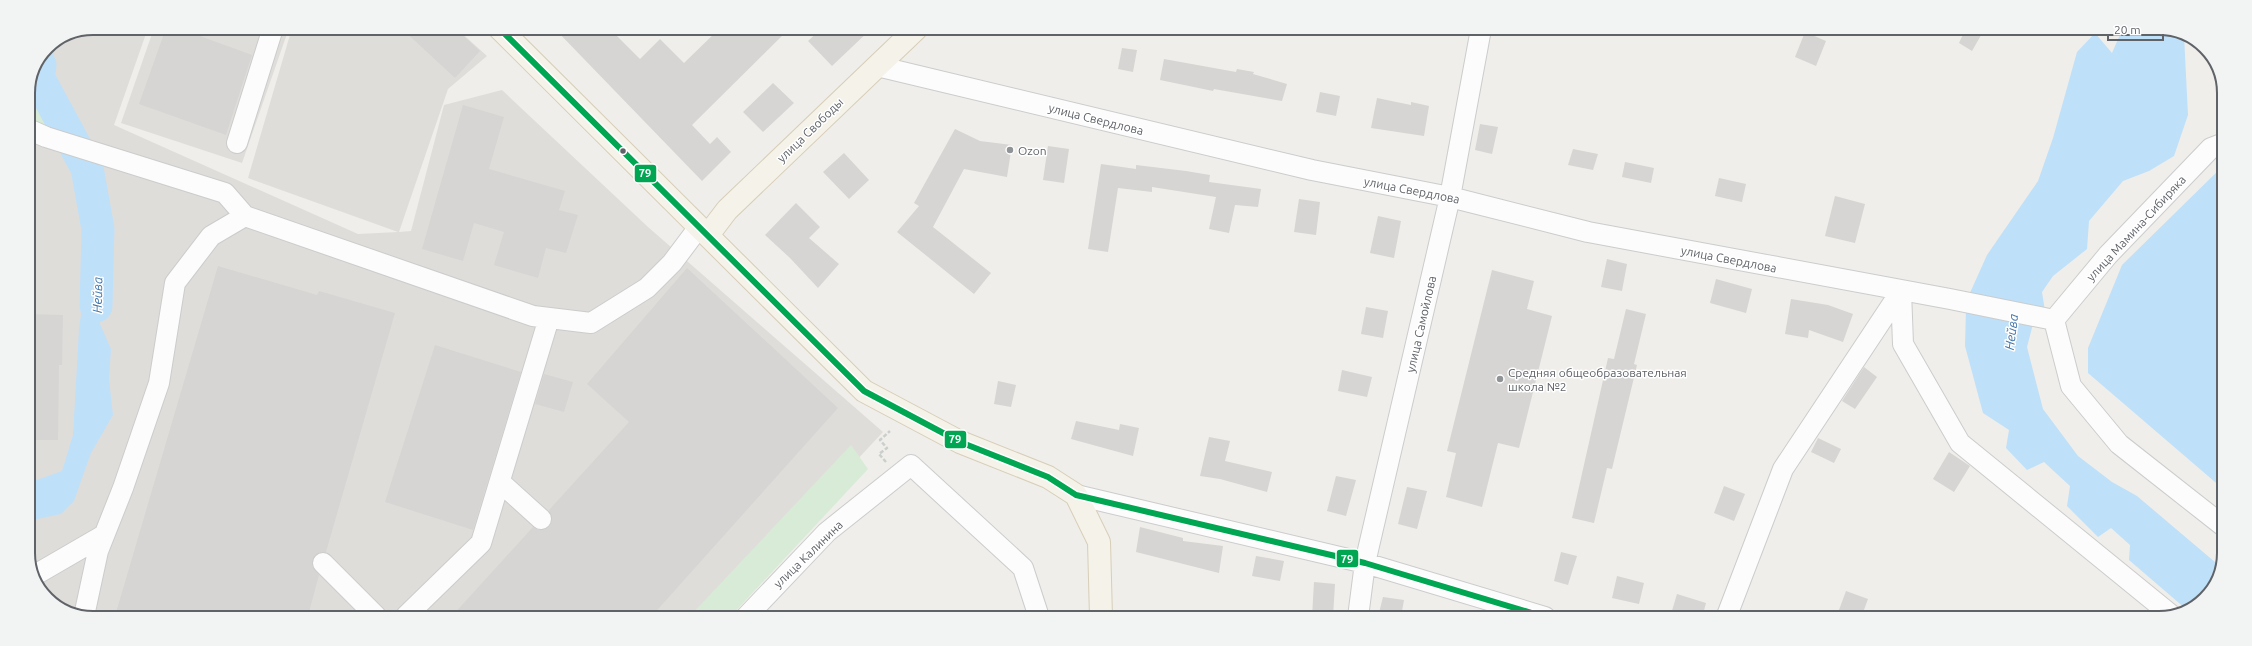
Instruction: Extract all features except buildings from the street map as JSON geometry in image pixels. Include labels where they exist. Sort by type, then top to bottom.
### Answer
[{"type":"main road","points":[[507,35],[864,392],[960,442],[1048,477],[1076,495],[1099,542],[1101,611]]},
{"type":"main road","name":"улица Свободы","points":[[704,231],[910,35]]},
{"type":"street","points":[[238,143],[272,35]]},
{"type":"street","name":"улица Самойлова","points":[[1359,611],[1365,563],[1450,197],[1480,35]]},
{"type":"street","name":"улица Свердлова","points":[[877,66],[1312,170],[1450,197],[1588,232],[1950,299],[2054,320]]},
{"type":"street","points":[[35,132],[46,137],[98,152],[225,193],[245,216],[533,316],[591,323],[647,288],[704,231]]},
{"type":"street","name":"улица Мамина-Сибиряка","points":[[2054,320],[2108,255],[2211,148],[2217,146]]},
{"type":"street","points":[[85,611],[98,551],[123,488],[159,383],[175,283],[211,236],[245,216]]},
{"type":"street","points":[[1901,291],[1903,344],[1960,443],[2166,610]]},
{"type":"street","points":[[1729,611],[1783,469],[1901,291]]},
{"type":"street","points":[[411,611],[481,543],[549,318]]},
{"type":"street","points":[[2054,320],[2071,386],[2119,444],[2217,521]]},
{"type":"street","name":"улица Калинина","points":[[751,611],[827,532],[911,465],[1023,568],[1037,611]]},
{"type":"street","points":[[500,482],[541,518]]},
{"type":"street","points":[[1076,495],[1365,563],[1525,611]]},
{"type":"street","points":[[38,573],[104,535]]},
{"type":"street","points":[[323,563],[371,611]]},
{"type":"path","points":[[886,485],[877,475],[888,465],[879,454],[887,448],[880,440],[890,431]]},
{"type":"shaded area","points":[[93,35],[146,35],[114,125],[358,234],[398,232],[248,178],[290,35],[464,35],[487,56],[448,89],[399,232],[411,231],[444,105],[502,90],[648,227],[883,432],[716,611],[85,611],[71,607],[55,597],[47,588],[38,572],[35,557],[35,93],[39,71],[52,52],[71,39]]},
{"type":"shaded area","points":[[152,35],[287,35],[242,163],[121,123]]},
{"type":"green space","points":[[35,94],[50,128],[35,125]]},
{"type":"green space","points":[[851,445],[868,469],[736,611],[695,611]]},
{"type":"water","points":[[2093,35],[2097,35],[2112,53],[2120,35],[2167,35],[2184,41],[2188,115],[2174,156],[2149,171],[2123,181],[2089,221],[2087,249],[2053,276],[2042,292],[2045,311],[1969,295],[1987,255],[2038,181],[2053,138],[2077,52]]},
{"type":"water","points":[[54,50],[50,80],[37,77],[45,61]]},
{"type":"water","points":[[2217,172],[2217,484],[2088,373],[2088,348],[2122,265]]},
{"type":"water","points":[[97,261],[100,324],[111,349],[109,379],[113,415],[91,453],[74,501],[61,514],[35,520],[35,481],[62,471],[73,435],[79,329],[84,293]]},
{"type":"water","points":[[1966,309],[2033,324],[2027,347],[2043,409],[2078,456],[2112,482],[2137,496],[2216,563],[2213,575],[2200,594],[2182,606],[2129,560],[2130,545],[2111,528],[2098,537],[2067,506],[2070,486],[2044,462],[2027,470],[2006,448],[2009,430],[1983,413],[1965,346]]},
{"type":"waterway","name":"Нейва","points":[[39,71],[38,77],[87,168],[98,229],[96,306]]},
{"type":"transit line","name":"79","points":[[506,35],[864,391],[960,442],[1048,477],[1076,495],[1365,563],[1525,611]]},
{"type":"place","name":"Ozon","points":[[1010,150]]},
{"type":"place","name":"Средняя общеобразовательная школа №2","points":[[1500,379]]}]
